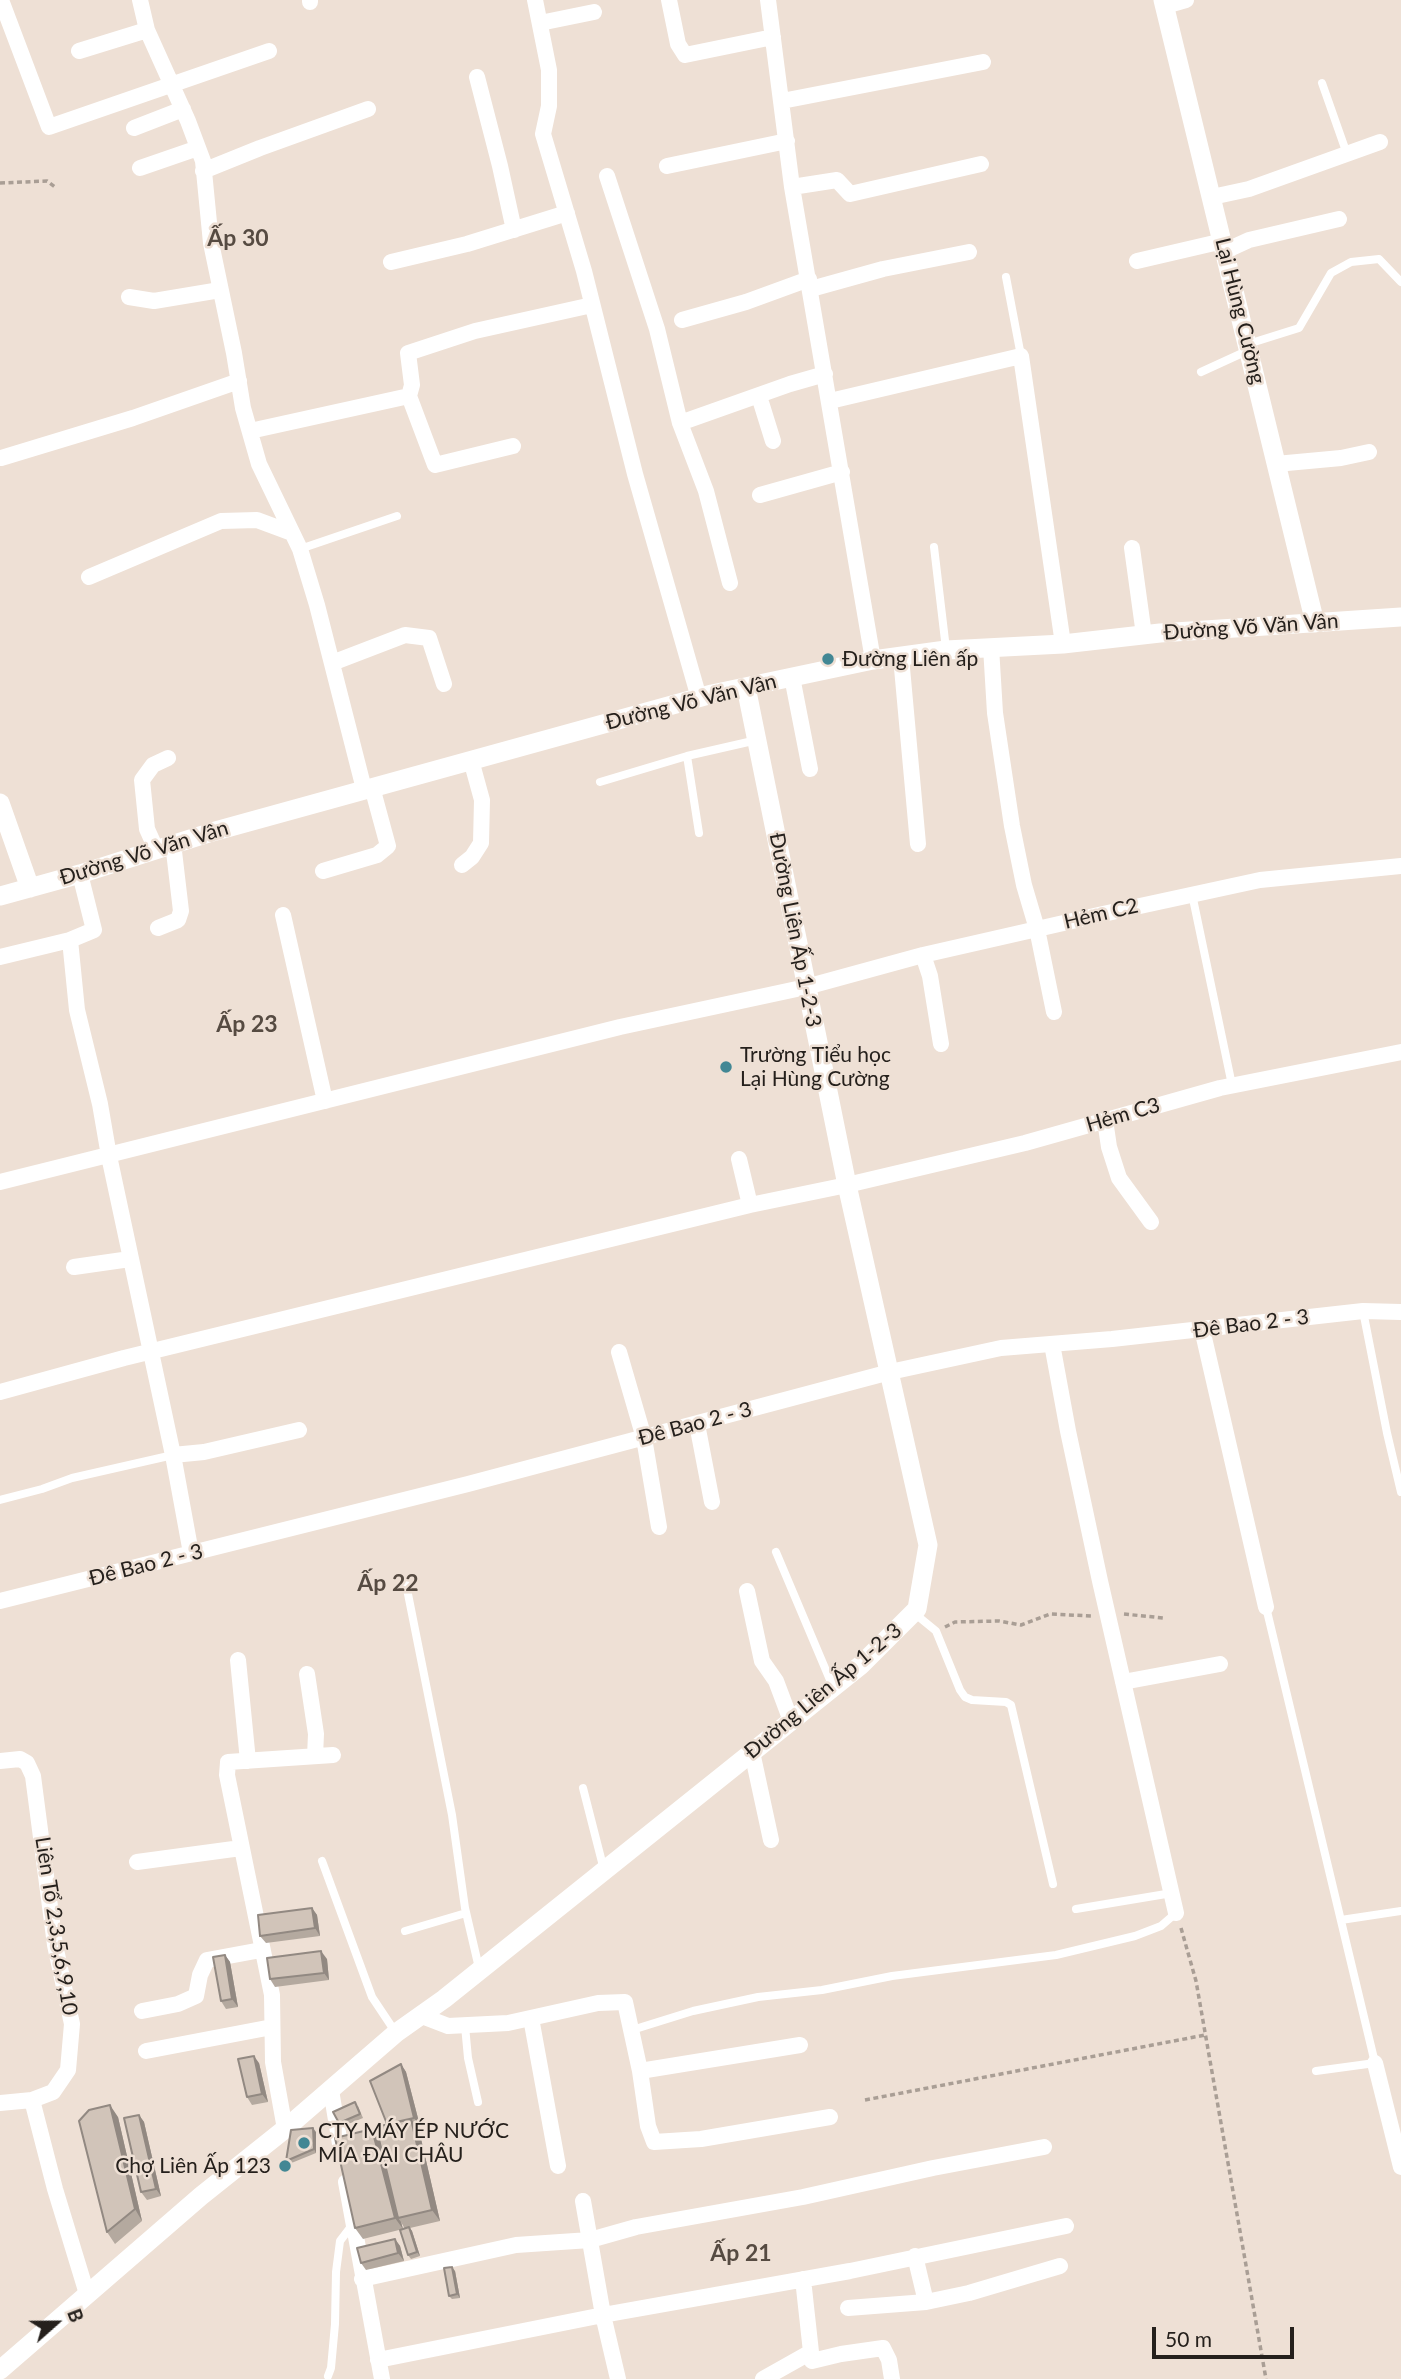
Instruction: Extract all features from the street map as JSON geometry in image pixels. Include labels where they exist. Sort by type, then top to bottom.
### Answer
[{"type":"street","points":[[1,0],[49,127],[269,51]]},
{"type":"street","points":[[140,0],[147,30],[203,161],[211,243],[250,431],[260,464],[300,550],[368,788],[388,846],[377,855],[323,871]]},
{"type":"street","points":[[535,0],[549,70],[549,106],[543,134],[699,698]]},
{"type":"street","points":[[669,0],[678,44],[685,55],[773,37]]},
{"type":"street","points":[[768,0],[792,187],[873,660]]},
{"type":"street","points":[[1164,3],[1186,0]]},
{"type":"street","name":"Lại Hùng Cường","points":[[1164,3],[1315,623]]},
{"type":"street","points":[[541,23],[594,12]]},
{"type":"street","points":[[79,51],[147,30]]},
{"type":"street","points":[[782,101],[983,62]]},
{"type":"street","points":[[477,77],[514,230]]},
{"type":"street","points":[[134,128],[183,109]]},
{"type":"street","points":[[203,171],[368,109]]},
{"type":"street","points":[[667,166],[787,141]]},
{"type":"street","points":[[1212,197],[1249,189],[1380,142]]},
{"type":"street","points":[[140,168],[198,148]]},
{"type":"street","points":[[792,187],[837,180],[850,194],[981,164]]},
{"type":"street","points":[[607,176],[653,318],[680,423],[706,491],[730,583]]},
{"type":"street","points":[[391,262],[467,244],[567,213]]},
{"type":"street","points":[[1137,261],[1224,246],[1339,219]]},
{"type":"street","points":[[682,320],[810,284],[969,252]]},
{"type":"street","points":[[129,297],[154,301],[220,290]]},
{"type":"street","points":[[513,446],[435,465],[409,397],[412,385],[408,353],[475,331],[592,304]]},
{"type":"street","points":[[830,401],[1021,356],[1063,644]]},
{"type":"street","points":[[680,423],[825,374]]},
{"type":"street","points":[[1,458],[133,418],[239,381]]},
{"type":"street","points":[[759,396],[773,441]]},
{"type":"street","points":[[250,431],[409,397]]},
{"type":"street","points":[[1276,464],[1340,458],[1369,452]]},
{"type":"street","points":[[760,495],[842,472]]},
{"type":"street","points":[[89,577],[221,521],[257,520],[292,533]]},
{"type":"street","points":[[1132,548],[1144,635]]},
{"type":"street","name":"Đường Võ Văn Vân","points":[[0,896],[368,788],[699,698],[873,660],[946,650],[1063,644],[1144,635],[1401,617]]},
{"type":"street","points":[[332,663],[405,635],[429,638],[444,684]]},
{"type":"street","points":[[991,647],[995,713],[1012,826],[1054,1012]]},
{"type":"street","points":[[901,657],[918,844]]},
{"type":"street","points":[[792,677],[810,769]]},
{"type":"street","name":"Đường Liên Ấp 1-2-3","points":[[0,2370],[201,2196],[285,2129],[396,2033],[480,1971],[861,1665],[915,1613],[928,1545],[847,1185],[746,687]]},
{"type":"street","points":[[158,928],[178,920],[181,911],[164,846],[147,829],[142,779],[153,765],[168,758]]},
{"type":"street","points":[[462,865],[472,857],[481,843],[482,800],[471,760]]},
{"type":"street","points":[[0,803],[30,888]]},
{"type":"street","name":"Hẻm C2","points":[[0,1182],[620,1027],[806,987],[923,955],[1192,894],[1260,880],[1401,866]]},
{"type":"street","points":[[0,957],[71,940],[94,930],[80,874]]},
{"type":"street","points":[[283,915],[325,1101]]},
{"type":"street","points":[[71,940],[76,1010],[100,1104],[191,1553]]},
{"type":"street","points":[[923,955],[930,976],[941,1044]]},
{"type":"street","name":"Hẻm C3","points":[[0,1392],[150,1352],[750,1205],[1025,1143],[1232,1085],[1401,1052]]},
{"type":"street","points":[[1105,1120],[1109,1147],[1119,1178],[1151,1222]]},
{"type":"street","points":[[739,1159],[750,1205]]},
{"type":"street","points":[[75,1267],[130,1259]]},
{"type":"street","name":"Đê Bao 2 - 3","points":[[0,1601],[643,1438],[890,1372],[1001,1348],[1363,1311],[1401,1312]]},
{"type":"street","points":[[1202,1329],[1266,1606]]},
{"type":"street","points":[[1052,1344],[1122,1682],[1176,1913]]},
{"type":"street","points":[[619,1352],[643,1438],[659,1527]]},
{"type":"street","points":[[697,1423],[712,1502]]},
{"type":"street","points":[[173,1455],[204,1452],[299,1430]]},
{"type":"street","points":[[747,1591],[762,1661],[776,1681],[791,1721]]},
{"type":"street","points":[[238,1660],[248,1761]]},
{"type":"street","points":[[1122,1682],[1220,1664]]},
{"type":"street","points":[[307,1674],[316,1734],[315,1756]]},
{"type":"street","points":[[752,1752],[771,1840]]},
{"type":"street","points":[[285,2129],[273,2062],[272,1995],[226,1775],[228,1762],[333,1755]]},
{"type":"street","name":"Liên Tổ 2,3,5,6,9,10","points":[[0,1760],[20,1759],[27,1763],[33,1776],[55,1945],[72,2024],[68,2070],[53,2092],[32,2100],[0,2104]]},
{"type":"street","points":[[137,1862],[241,1848]]},
{"type":"street","points":[[142,2011],[178,2004],[196,1996],[200,1975],[207,1960],[261,1950]]},
{"type":"street","points":[[422,2016],[448,2026],[508,2023],[597,2003],[625,2002],[653,2142],[701,2139],[830,2117]]},
{"type":"street","points":[[531,2018],[558,2166]]},
{"type":"street","points":[[146,2051],[272,2027]]},
{"type":"street","points":[[640,2071],[800,2045]]},
{"type":"street","points":[[1376,2063],[1401,2167]]},
{"type":"street","points":[[331,2090],[362,2278],[382,2379]]},
{"type":"street","points":[[32,2100],[55,2189],[87,2294]]},
{"type":"street","points":[[362,2278],[516,2245],[590,2240],[636,2227],[803,2197],[1044,2147]]},
{"type":"street","points":[[583,2202],[603,2315],[618,2379]]},
{"type":"street","points":[[379,2360],[1066,2226]]},
{"type":"street","points":[[915,2256],[926,2302]]},
{"type":"street","points":[[848,2308],[926,2302],[969,2293],[1060,2266]]},
{"type":"street","points":[[803,2279],[815,2379]]},
{"type":"street","points":[[763,2379],[812,2357],[883,2348],[889,2360],[892,2379]]},
{"type":"lane","points":[[1322,83],[1347,154]]},
{"type":"lane","points":[[1201,372],[1248,347],[1299,328],[1331,273],[1351,262],[1379,259],[1401,282]]},
{"type":"lane","points":[[1006,277],[1021,356]]},
{"type":"lane","points":[[300,550],[397,516]]},
{"type":"lane","points":[[934,547],[946,650]]},
{"type":"lane","points":[[600,782],[687,756],[757,740]]},
{"type":"lane","points":[[687,756],[699,833]]},
{"type":"lane","points":[[1192,894],[1232,1085]]},
{"type":"lane","points":[[1363,1311],[1401,1493]]},
{"type":"lane","points":[[0,1500],[72,1478],[173,1455]]},
{"type":"lane","points":[[776,1552],[833,1687]]},
{"type":"lane","points":[[406,1584],[452,1815],[466,1913],[480,1971]]},
{"type":"lane","points":[[1266,1606],[1376,2063],[1316,2071]]},
{"type":"lane","points":[[915,1613],[936,1631],[965,1697],[1011,1705],[1053,1884]]},
{"type":"lane","points":[[583,1788],[604,1870]]},
{"type":"lane","points":[[322,1861],[372,1997],[396,2033]]},
{"type":"lane","points":[[1076,1909],[1172,1893]]},
{"type":"lane","points":[[1341,1920],[1401,1911]]},
{"type":"lane","points":[[405,1931],[466,1913]]},
{"type":"lane","points":[[632,2030],[693,2011],[758,1997],[1056,1955],[1135,1936],[1161,1926],[1176,1913]]},
{"type":"lane","points":[[465,2025],[468,2058],[478,2102]]},
{"type":"lane","points":[[328,2376],[335,2324],[336,2272],[340,2241],[353,2224]]},
{"type":"path","points":[[0,183],[47,181],[55,187]]},
{"type":"path","points":[[936,1631],[955,1622],[999,1621],[1021,1625],[1050,1614],[1108,1617],[1122,1614],[1163,1618]]},
{"type":"path","points":[[1176,1913],[1196,1980],[1266,2379]]},
{"type":"path","points":[[865,2100],[1205,2035]]},
{"type":"building","points":[[312,1908],[315,1928],[260,1936],[258,1915]]},
{"type":"building","points":[[321,1951],[324,1973],[270,1979],[267,1958]]},
{"type":"building","points":[[225,1955],[232,1999],[221,2001],[213,1957]]},
{"type":"building","points":[[254,2056],[262,2094],[247,2097],[238,2059]]},
{"type":"building","points":[[401,2064],[414,2118],[387,2124],[370,2081]]},
{"type":"building","points":[[355,2102],[360,2114],[339,2123],[333,2112]]},
{"type":"building","points":[[110,2105],[135,2209],[107,2232],[79,2121],[89,2110]]},
{"type":"building","points":[[139,2115],[156,2189],[141,2192],[124,2118]]},
{"type":"building","points":[[411,2119],[432,2210],[398,2218],[376,2127]]},
{"type":"building","name":"CTY MÁY ÉP NƯỚC MÍA ĐẠI CHÂU","points":[[313,2128],[314,2149],[286,2161],[291,2130]]},
{"type":"building","points":[[372,2129],[395,2218],[355,2228],[335,2138]]},
{"type":"building","points":[[409,2227],[417,2252],[408,2255],[400,2230]]},
{"type":"building","points":[[395,2239],[398,2253],[361,2263],[357,2248]]},
{"type":"building","points":[[452,2267],[457,2294],[449,2296],[444,2268]]},
{"type":"place","name":"Đường Liên ấp","points":[[828,659]]},
{"type":"place","name":"Trường Tiểu học Lại Hùng Cường","points":[[726,1067]]},
{"type":"place","name":"CTY MÁY ÉP NƯỚC MÍA ĐẠI CHÂU","points":[[304,2143]]},
{"type":"place","name":"Chợ Liên Ấp 123","points":[[285,2166]]},
{"type":"district","name":"Ấp 30","points":[[238,239]]},
{"type":"district","name":"Ấp 23","points":[[247,1025]]},
{"type":"district","name":"Ấp 22","points":[[388,1584]]},
{"type":"district","name":"Ấp 21","points":[[741,2254]]}]
